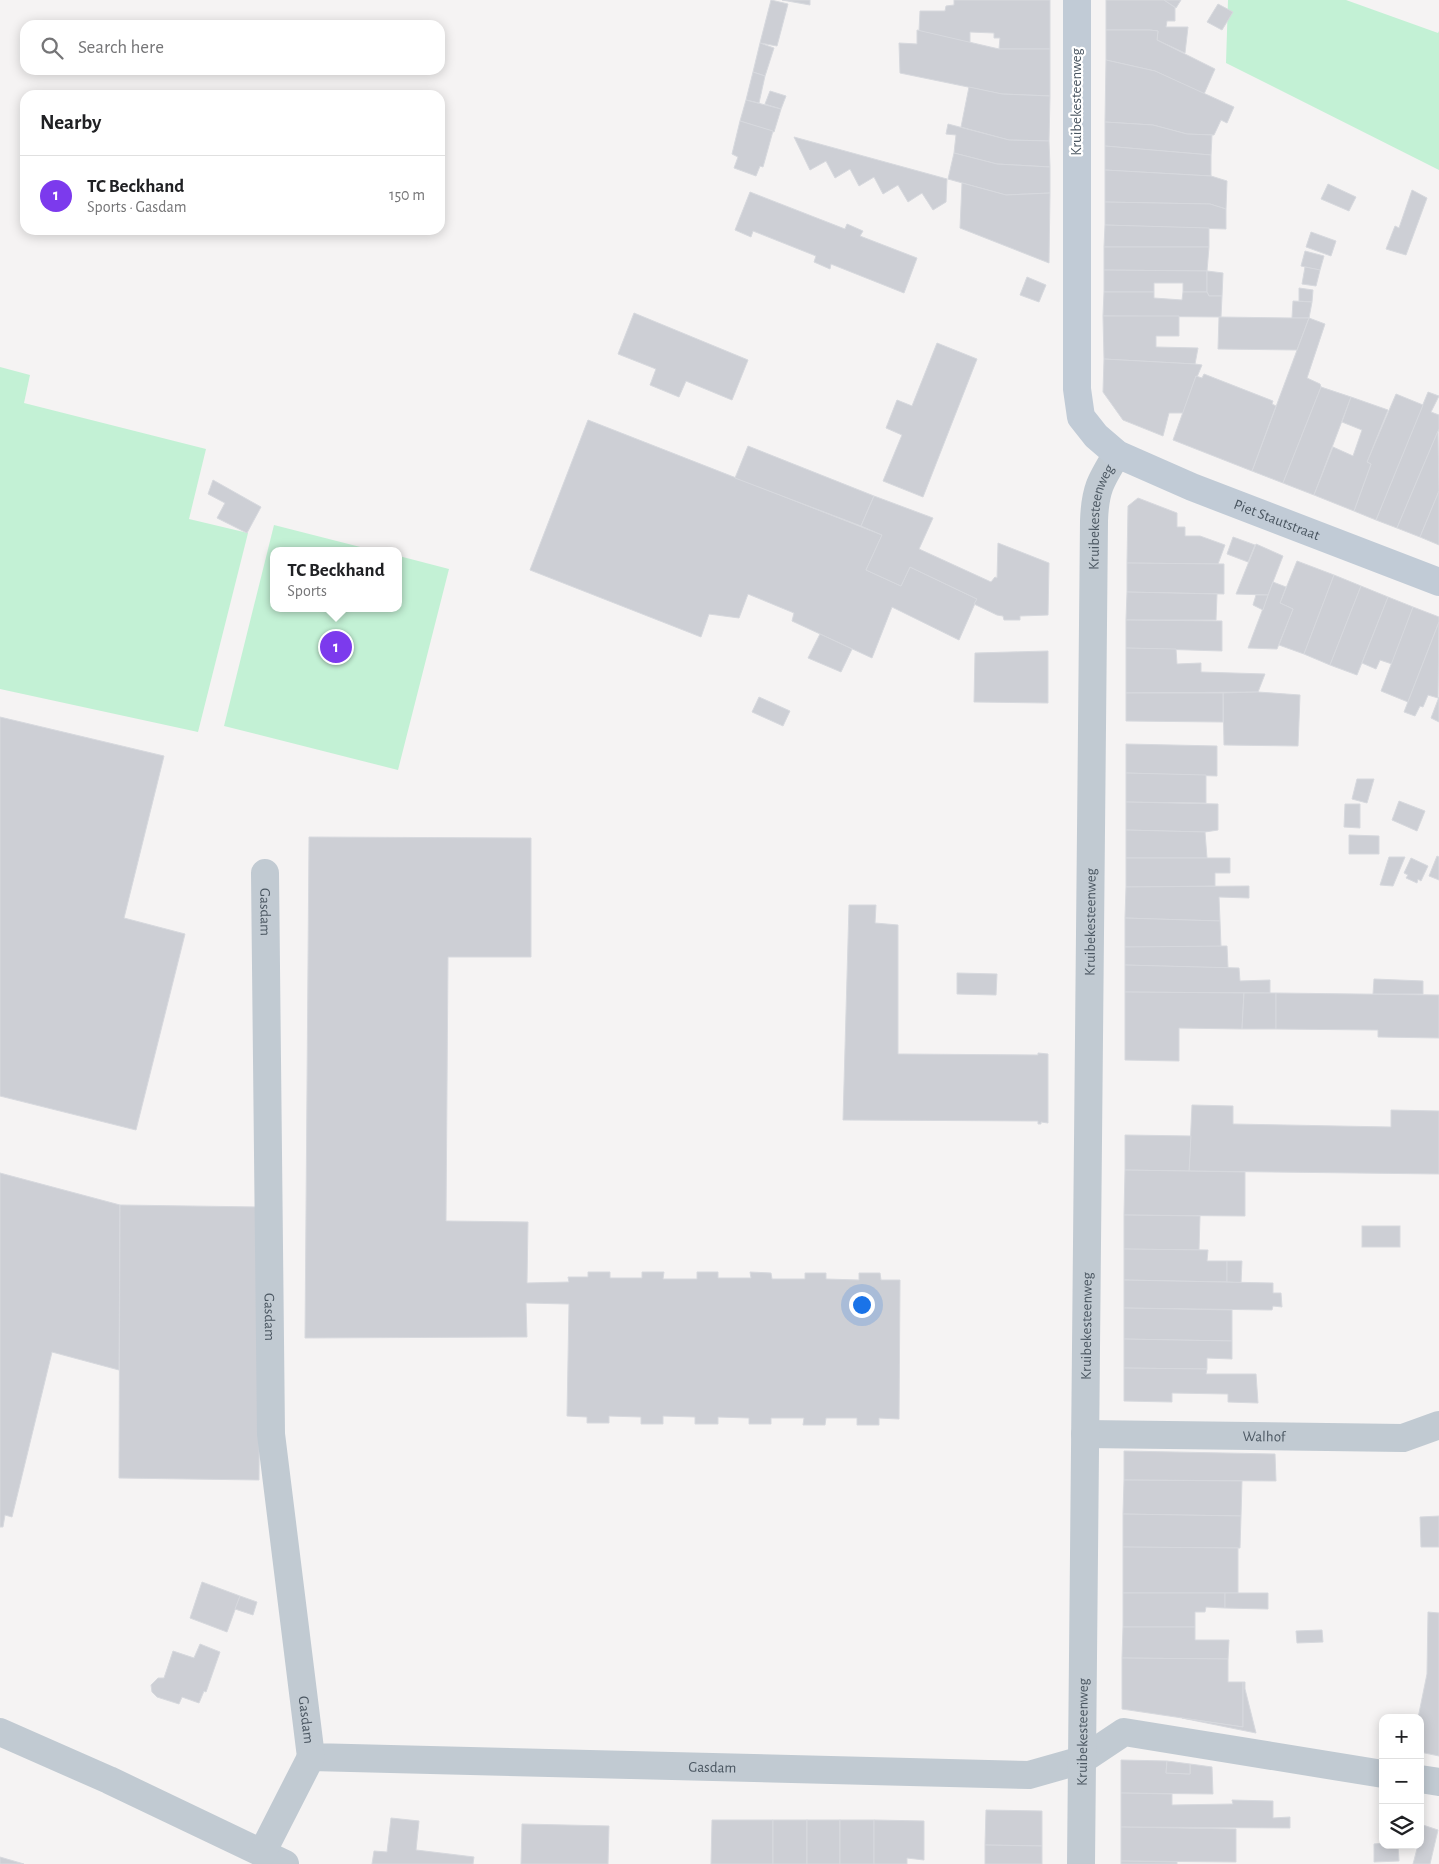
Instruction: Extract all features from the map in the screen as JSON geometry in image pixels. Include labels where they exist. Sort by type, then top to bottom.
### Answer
[{"type":"street","name":"Kruibekesteenweg","points":[[1077,0],[1077,389],[1081,417],[1096,436],[1117,454],[1101,480],[1094,506],[1081,1864]]},
{"type":"street","name":"Piet Stautstraat","points":[[1117,454],[1192,487],[1439,582]]},
{"type":"street","name":"Gasdam","points":[[0,1732],[110,1780],[273,1859],[311,1757],[271,1434],[265,873]]},
{"type":"street","name":"Walhof","points":[[1085,1434],[1403,1438],[1439,1425]]},
{"type":"street","points":[[1082,1760],[1124,1732],[1379,1773]]},
{"type":"street","name":"Gasdam","points":[[311,1757],[1029,1775],[1082,1760]]},
{"type":"street","points":[[1424,1780],[1439,1782]]},
{"type":"green space","points":[[1228,0],[1346,0],[1438,33],[1439,31],[1439,170],[1226,63]]},
{"type":"green space","points":[[0,367],[30,375],[24,403],[206,449],[189,519],[248,533],[198,732],[0,689]]},
{"type":"green space","points":[[274,525],[360,547],[270,547],[270,612],[402,612],[402,557],[449,569],[398,770],[224,726]]},
{"type":"building","points":[[771,0],[788,4],[777,46],[760,43]]},
{"type":"building","points":[[782,0],[810,0],[810,5]]},
{"type":"building","points":[[954,0],[1050,0],[1050,49],[999,49],[1000,38],[994,38],[994,33],[970,32],[970,43],[919,31],[920,11],[945,11],[946,6],[954,5]]},
{"type":"building","points":[[1106,0],[1164,0],[1175,7],[1175,21],[1167,21],[1166,27],[1188,27],[1185,53],[1157,40],[1158,31],[1106,30]]},
{"type":"building","points":[[1164,0],[1181,0],[1176,8]]},
{"type":"building","points":[[1218,4],[1233,12],[1222,30],[1207,22]]},
{"type":"building","points":[[917,30],[999,49],[1050,49],[1050,96],[1002,94],[900,73],[899,43],[917,44]]},
{"type":"building","points":[[1106,30],[1158,31],[1157,40],[1215,69],[1204,94],[1155,71],[1106,60]]},
{"type":"building","points":[[760,43],[774,48],[765,76],[753,72]]},
{"type":"building","points":[[1106,60],[1155,71],[1234,107],[1227,123],[1221,120],[1214,135],[1187,134],[1153,125],[1105,122]]},
{"type":"building","points":[[753,72],[765,76],[759,103],[746,100]]},
{"type":"building","points":[[969,87],[1002,94],[1050,96],[1049,141],[1009,140],[961,127]]},
{"type":"building","points":[[770,91],[786,96],[781,109],[765,104]]},
{"type":"building","points":[[746,100],[781,109],[774,132],[740,121]]},
{"type":"building","points":[[740,121],[773,131],[763,167],[760,166],[756,176],[734,168],[738,157],[732,154]]},
{"type":"building","points":[[1105,122],[1153,125],[1187,134],[1212,135],[1211,155],[1105,146]]},
{"type":"building","points":[[948,124],[1009,140],[1049,141],[1050,167],[997,164],[954,153],[956,135],[946,134]]},
{"type":"building","points":[[794,137],[947,179],[946,202],[933,210],[922,193],[908,202],[898,185],[883,194],[874,177],[859,186],[850,169],[835,178],[826,161],[810,170]]},
{"type":"building","points":[[1105,146],[1211,155],[1211,176],[1105,170]]},
{"type":"building","points":[[954,153],[997,164],[1050,167],[1050,193],[1006,195],[948,179]]},
{"type":"building","points":[[1105,170],[1211,176],[1227,181],[1226,209],[1210,204],[1105,202]]},
{"type":"building","points":[[962,183],[1006,195],[1050,193],[1049,263],[960,228]]},
{"type":"building","points":[[1328,184],[1356,197],[1349,211],[1321,199]]},
{"type":"building","points":[[1412,190],[1427,198],[1406,255],[1386,249],[1395,226],[1399,228]]},
{"type":"building","points":[[750,192],[845,229],[847,224],[863,231],[860,236],[917,258],[904,293],[831,264],[830,269],[814,262],[816,256],[753,231],[751,237],[735,230]]},
{"type":"building","points":[[1105,202],[1210,204],[1226,209],[1226,229],[1105,225]]},
{"type":"building","points":[[1105,225],[1209,228],[1209,247],[1104,247]]},
{"type":"building","points":[[1311,232],[1336,241],[1331,256],[1306,247]]},
{"type":"building","points":[[1104,247],[1209,247],[1207,271],[1104,270]]},
{"type":"building","points":[[1305,251],[1324,256],[1320,270],[1301,266]]},
{"type":"building","points":[[1305,267],[1320,270],[1316,286],[1302,284]]},
{"type":"building","points":[[1104,270],[1207,271],[1207,292],[1183,292],[1183,283],[1154,283],[1154,292],[1104,292]]},
{"type":"building","points":[[1207,271],[1223,273],[1222,296],[1209,296],[1207,292]]},
{"type":"building","points":[[1027,277],[1046,285],[1039,302],[1020,295]]},
{"type":"building","points":[[1299,288],[1313,290],[1312,302],[1299,301]]},
{"type":"building","points":[[1104,292],[1154,292],[1154,298],[1182,300],[1183,292],[1207,292],[1209,296],[1222,296],[1221,317],[1103,316]]},
{"type":"building","points":[[1293,301],[1312,302],[1309,318],[1292,318]]},
{"type":"building","points":[[634,313],[748,360],[732,400],[686,381],[679,397],[650,385],[656,369],[618,354]]},
{"type":"building","points":[[1103,316],[1179,316],[1179,336],[1156,336],[1156,347],[1198,348],[1195,364],[1104,359]]},
{"type":"building","points":[[1219,317],[1309,318],[1297,350],[1218,349]]},
{"type":"building","points":[[1309,318],[1325,324],[1307,378],[1320,384],[1321,387],[1283,483],[1252,471]]},
{"type":"building","points":[[937,343],[977,359],[923,497],[883,481],[902,435],[886,428],[897,400],[912,406]]},
{"type":"building","points":[[1104,359],[1202,365],[1196,376],[1183,413],[1169,413],[1163,436],[1123,420],[1103,392]]},
{"type":"building","points":[[1204,374],[1273,401],[1272,404],[1276,406],[1252,471],[1173,440],[1196,376],[1202,378]]},
{"type":"building","points":[[1321,387],[1351,397],[1314,495],[1283,483]]},
{"type":"building","points":[[1428,392],[1439,396],[1431,412],[1439,415],[1439,429],[1397,528],[1376,520]]},
{"type":"building","points":[[1396,394],[1423,405],[1376,520],[1354,511],[1371,464],[1367,462]]},
{"type":"building","points":[[1351,397],[1388,410],[1367,462],[1371,464],[1354,511],[1314,495],[1333,447],[1353,456],[1362,430],[1342,422]]},
{"type":"building","points":[[588,420],[882,535],[866,570],[901,586],[910,567],[977,599],[959,640],[892,607],[872,658],[792,621],[794,613],[748,594],[739,618],[709,614],[701,637],[530,570]]},
{"type":"building","points":[[1438,431],[1439,491],[1420,537],[1397,528]]},
{"type":"building","points":[[748,446],[874,496],[861,526],[735,478]]},
{"type":"building","points":[[213,480],[261,507],[247,533],[217,518],[225,503],[208,494]]},
{"type":"building","points":[[1439,491],[1439,545],[1420,537]]},
{"type":"building","points":[[874,496],[933,518],[919,549],[991,582],[995,577],[997,578],[998,543],[1049,563],[1048,615],[1020,616],[1020,620],[1004,620],[1003,616],[974,604],[977,599],[910,567],[901,586],[866,570],[882,535],[861,526]]},
{"type":"building","points":[[1138,498],[1177,513],[1177,527],[1185,527],[1185,536],[1200,536],[1225,545],[1218,564],[1127,563],[1128,506]]},
{"type":"building","points":[[1233,537],[1255,545],[1248,562],[1227,554]]},
{"type":"building","points":[[1256,544],[1283,556],[1268,595],[1236,594]]},
{"type":"building","points":[[1297,561],[1334,575],[1304,654],[1279,645],[1293,609],[1280,603]]},
{"type":"building","points":[[1127,563],[1224,564],[1224,594],[1127,592]]},
{"type":"building","points":[[1334,575],[1361,586],[1330,665],[1304,654]]},
{"type":"building","points":[[1273,582],[1286,587],[1280,603],[1293,609],[1277,649],[1248,648]]},
{"type":"building","points":[[1361,586],[1388,597],[1357,675],[1330,665]]},
{"type":"building","points":[[1127,592],[1217,594],[1216,620],[1126,620]]},
{"type":"building","points":[[1256,595],[1268,595],[1263,610],[1253,605]]},
{"type":"building","points":[[1388,597],[1413,607],[1392,664],[1380,660],[1376,669],[1362,663]]},
{"type":"building","points":[[1413,607],[1439,617],[1439,622],[1408,702],[1381,691]]},
{"type":"building","points":[[1126,620],[1222,621],[1222,651],[1126,648]]},
{"type":"building","points":[[1439,622],[1438,698],[1428,695],[1423,707],[1420,706],[1415,716],[1404,712]]},
{"type":"building","points":[[820,634],[852,649],[841,672],[808,658]]},
{"type":"building","points":[[1126,648],[1176,649],[1177,664],[1201,663],[1201,672],[1265,674],[1258,692],[1126,693]]},
{"type":"building","points":[[1048,651],[1048,703],[974,702],[975,653]]},
{"type":"building","points":[[1258,692],[1300,695],[1298,746],[1224,745],[1223,693]]},
{"type":"building","points":[[1126,693],[1223,693],[1223,722],[1126,721]]},
{"type":"building","points":[[759,697],[790,711],[783,726],[752,712]]},
{"type":"building","points":[[1439,697],[1439,722],[1431,718]]},
{"type":"building","points":[[0,717],[164,756],[124,918],[185,934],[136,1130],[0,1096]]},
{"type":"building","points":[[1126,744],[1217,746],[1217,776],[1126,773]]},
{"type":"building","points":[[1126,773],[1206,775],[1206,803],[1126,802]]},
{"type":"building","points":[[1357,779],[1374,779],[1367,803],[1352,799]]},
{"type":"building","points":[[1399,801],[1425,811],[1417,831],[1392,820]]},
{"type":"building","points":[[1126,802],[1218,804],[1218,830],[1205,832],[1126,830]]},
{"type":"building","points":[[1345,804],[1360,804],[1360,828],[1344,827]]},
{"type":"building","points":[[1126,830],[1205,832],[1207,858],[1126,858]]},
{"type":"building","points":[[1349,835],[1379,836],[1379,854],[1349,854]]},
{"type":"building","points":[[309,837],[531,838],[531,957],[448,957],[446,1221],[528,1222],[527,1283],[569,1282],[568,1277],[588,1277],[588,1272],[610,1272],[610,1278],[642,1278],[642,1272],[664,1272],[663,1279],[697,1279],[697,1272],[718,1272],[718,1278],[751,1278],[750,1272],[771,1273],[772,1279],[805,1279],[805,1273],[826,1273],[826,1279],[859,1280],[859,1273],[880,1273],[881,1280],[900,1280],[899,1419],[879,1418],[879,1425],[857,1425],[857,1418],[826,1418],[825,1425],[803,1425],[804,1418],[771,1418],[771,1424],[749,1424],[749,1418],[718,1417],[718,1424],[695,1424],[695,1417],[663,1416],[663,1424],[641,1424],[641,1417],[609,1416],[609,1423],[587,1423],[587,1417],[567,1416],[569,1304],[526,1303],[527,1337],[305,1338]]},
{"type":"building","points":[[1437,856],[1439,857],[1439,880],[1429,876]]},
{"type":"building","points":[[1389,857],[1405,857],[1393,886],[1380,885]]},
{"type":"building","points":[[1126,858],[1230,858],[1230,873],[1215,873],[1215,886],[1126,887]]},
{"type":"building","points":[[1411,858],[1428,866],[1421,881],[1418,879],[1417,883],[1406,878],[1408,875],[1404,873]]},
{"type":"building","points":[[1249,886],[1249,898],[1219,897],[1220,921],[1125,918],[1126,887]]},
{"type":"building","points":[[849,905],[876,905],[875,923],[898,925],[898,1054],[1048,1054],[1048,1123],[1041,1122],[1041,1124],[1038,1124],[1038,1121],[843,1120]]},
{"type":"building","points":[[1125,918],[1220,921],[1221,947],[1125,947]]},
{"type":"building","points":[[1227,946],[1228,968],[1125,965],[1125,947]]},
{"type":"building","points":[[1125,965],[1239,968],[1240,981],[1270,980],[1270,993],[1125,992]]},
{"type":"building","points":[[957,973],[997,974],[996,995],[957,994]]},
{"type":"building","points":[[1374,979],[1423,981],[1423,994],[1373,994]]},
{"type":"building","points":[[1125,992],[1244,993],[1242,1029],[1179,1028],[1179,1061],[1125,1060]]},
{"type":"building","points":[[1244,993],[1276,993],[1276,1029],[1242,1029]]},
{"type":"building","points":[[1276,993],[1439,995],[1439,1038],[1378,1037],[1378,1030],[1276,1029]]},
{"type":"building","points":[[1192,1105],[1233,1106],[1233,1124],[1391,1127],[1391,1110],[1439,1111],[1439,1174],[1189,1171]]},
{"type":"building","points":[[1125,1135],[1191,1136],[1189,1171],[1125,1170]]},
{"type":"building","points":[[1125,1170],[1245,1172],[1245,1216],[1124,1215]]},
{"type":"building","points":[[0,1173],[120,1205],[119,1370],[52,1352],[12,1517],[5,1515],[3,1527],[0,1527]]},
{"type":"building","points":[[120,1205],[261,1207],[259,1480],[119,1478]]},
{"type":"building","points":[[1124,1215],[1200,1216],[1199,1250],[1124,1249]]},
{"type":"building","points":[[1362,1226],[1400,1226],[1400,1247],[1362,1247]]},
{"type":"building","points":[[1124,1249],[1208,1250],[1207,1261],[1227,1261],[1227,1282],[1124,1280]]},
{"type":"building","points":[[1227,1261],[1242,1261],[1241,1283],[1227,1282]]},
{"type":"building","points":[[1124,1280],[1273,1283],[1273,1293],[1281,1293],[1282,1307],[1273,1306],[1272,1310],[1124,1308]]},
{"type":"building","points":[[1124,1308],[1232,1310],[1232,1341],[1124,1339]]},
{"type":"building","points":[[1124,1339],[1232,1341],[1232,1359],[1207,1358],[1207,1369],[1124,1368]]},
{"type":"building","points":[[1124,1368],[1207,1369],[1206,1374],[1256,1374],[1258,1403],[1228,1402],[1228,1394],[1172,1393],[1172,1402],[1124,1401]]},
{"type":"building","points":[[1124,1451],[1275,1454],[1276,1481],[1124,1480]]},
{"type":"building","points":[[1124,1480],[1242,1481],[1241,1516],[1123,1514]]},
{"type":"building","points":[[1123,1514],[1241,1516],[1240,1548],[1123,1547]]},
{"type":"building","points":[[1439,1516],[1439,1547],[1421,1547],[1420,1517]]},
{"type":"building","points":[[1123,1547],[1238,1548],[1238,1593],[1123,1593]]},
{"type":"building","points":[[202,1582],[240,1596],[227,1632],[190,1618]]},
{"type":"building","points":[[1123,1593],[1225,1593],[1225,1608],[1206,1607],[1205,1612],[1195,1612],[1195,1627],[1123,1627]]},
{"type":"building","points":[[1225,1593],[1268,1593],[1268,1609],[1225,1608]]},
{"type":"building","points":[[240,1596],[257,1602],[253,1615],[235,1609]]},
{"type":"building","points":[[1428,1612],[1439,1613],[1439,1756],[1424,1753],[1424,1714],[1419,1714],[1427,1674]]},
{"type":"building","points":[[1123,1627],[1195,1627],[1195,1640],[1229,1640],[1228,1659],[1122,1658]]},
{"type":"building","points":[[1322,1630],[1323,1642],[1297,1643],[1296,1631]]},
{"type":"building","points":[[200,1644],[220,1652],[206,1692],[204,1691],[199,1703],[182,1697],[179,1704],[157,1697],[152,1692],[151,1685],[158,1678],[164,1678],[173,1651],[194,1658]]},
{"type":"building","points":[[1122,1658],[1228,1659],[1228,1682],[1243,1682],[1243,1727],[1122,1709]]},
{"type":"building","points":[[1243,1682],[1245,1682],[1256,1733],[1182,1718],[1243,1727]]},
{"type":"building","points":[[1121,1760],[1167,1761],[1166,1773],[1190,1774],[1190,1764],[1212,1767],[1213,1794],[1121,1793]]},
{"type":"building","points":[[1167,1761],[1190,1764],[1190,1774],[1166,1773]]},
{"type":"building","points":[[1121,1793],[1172,1794],[1172,1805],[1233,1804],[1232,1800],[1273,1801],[1273,1818],[1290,1817],[1290,1828],[1121,1827]]},
{"type":"building","points":[[986,1810],[1042,1811],[1042,1846],[985,1845]]},
{"type":"building","points":[[391,1818],[419,1821],[416,1850],[474,1857],[473,1864],[372,1864],[374,1851],[387,1852]]},
{"type":"building","points":[[712,1820],[773,1820],[773,1864],[711,1864]]},
{"type":"building","points":[[773,1820],[807,1820],[807,1864],[773,1864]]},
{"type":"building","points":[[807,1820],[840,1820],[840,1864],[807,1864]]},
{"type":"building","points":[[840,1820],[874,1820],[874,1864],[840,1864]]},
{"type":"building","points":[[874,1820],[924,1821],[924,1860],[907,1858],[907,1864],[874,1864]]},
{"type":"building","points":[[522,1824],[609,1826],[608,1864],[521,1864]]},
{"type":"building","points":[[1424,1825],[1438,1830],[1430,1864],[1413,1864],[1417,1849],[1424,1849]]},
{"type":"building","points":[[1121,1827],[1236,1829],[1236,1862],[1121,1861]]},
{"type":"building","points":[[1379,1843],[1379,1849],[1398,1849],[1399,1861],[1374,1862],[1374,1844]]},
{"type":"building","points":[[985,1845],[1042,1846],[1042,1864],[985,1864]]},
{"type":"building","points":[[0,1857],[24,1864],[0,1864]]},
{"type":"building","points":[[1121,1861],[1177,1862],[1177,1864],[1121,1864]]},
{"type":"place","name":"TC Beckhand","points":[[336,647]]}]
